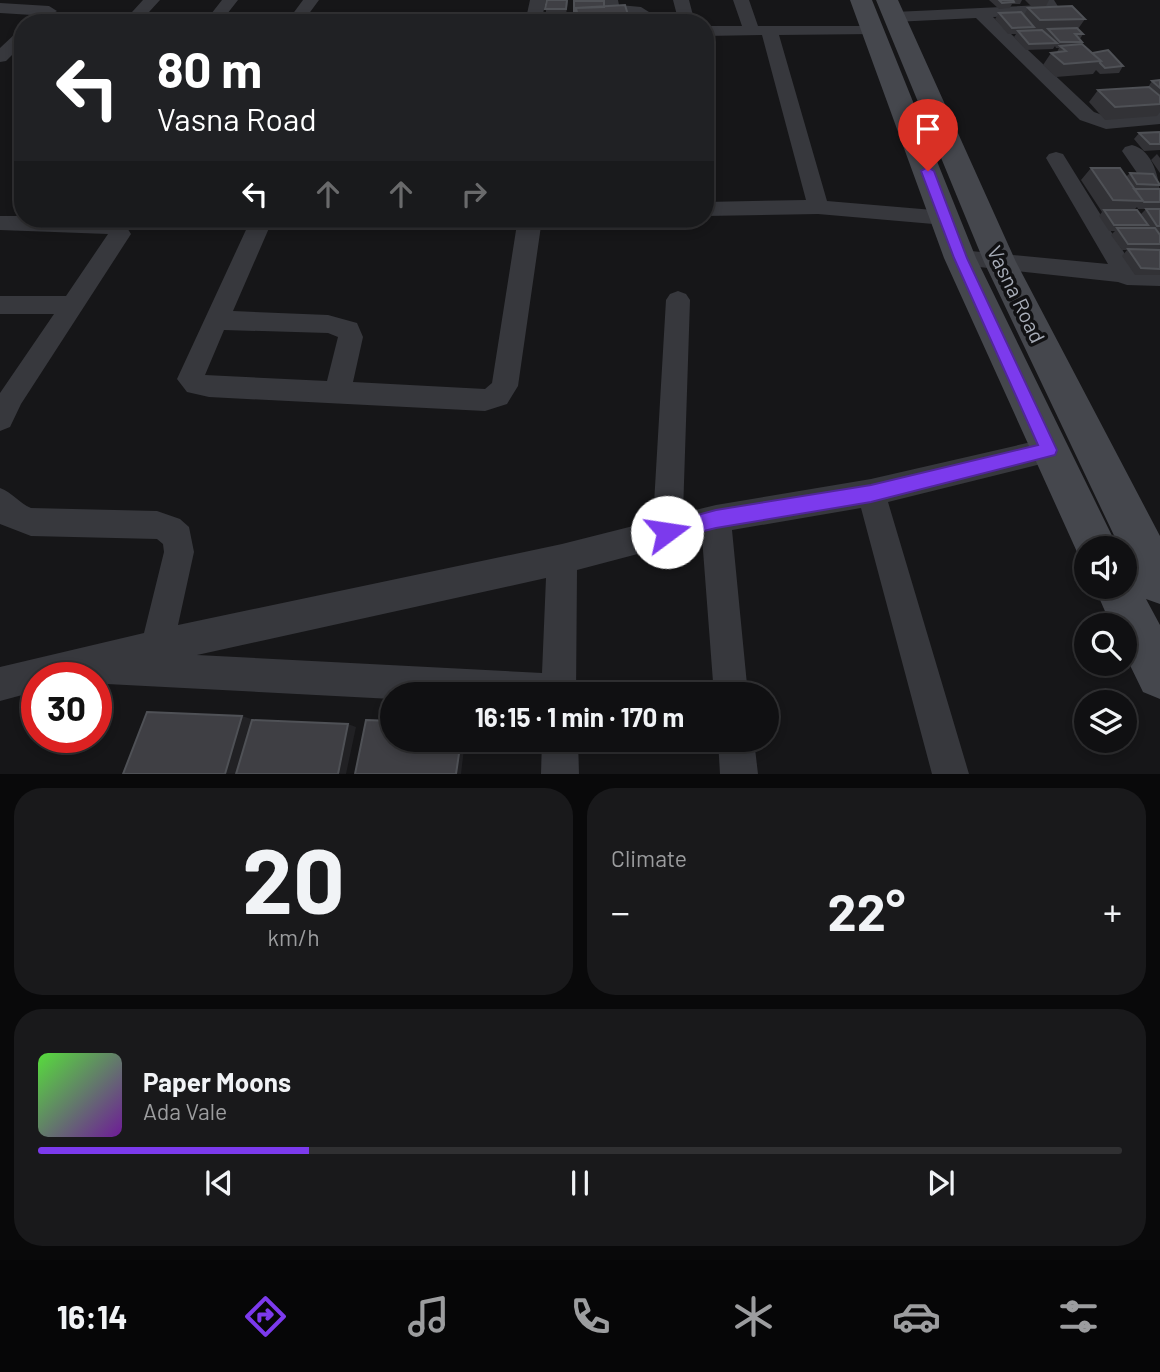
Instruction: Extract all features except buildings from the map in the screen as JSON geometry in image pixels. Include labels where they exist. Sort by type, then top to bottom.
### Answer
[{"type":"main road","name":"Vasna Road","points":[[861,0],[885,16],[1000,262],[1160,582]]},
{"type":"main road","name":"Vasna Road","points":[[885,16],[945,218],[1049,450],[1091,536]]},
{"type":"main road","points":[[1122,599],[1160,675]]},
{"type":"street","points":[[139,14],[152,0]]},
{"type":"street","points":[[219,14],[230,0]]},
{"type":"street","points":[[610,0],[612,9],[641,12]]},
{"type":"street","points":[[741,0],[761,31],[818,207]]},
{"type":"street","points":[[714,31],[761,31],[885,16],[1051,8],[1046,0]]},
{"type":"street","points":[[0,8],[54,5]]},
{"type":"street","points":[[980,13],[1087,116],[1106,123],[1160,118]]},
{"type":"street","points":[[0,57],[14,44]]},
{"type":"street","points":[[1132,151],[1160,191]]},
{"type":"street","points":[[1056,158],[1127,277]]},
{"type":"street","points":[[714,209],[818,207],[945,218]]},
{"type":"street","points":[[4,403],[117,242],[120,234],[116,228]]},
{"type":"street","points":[[258,228],[192,371],[190,379],[196,384],[485,400],[498,396],[505,386],[528,228]]},
{"type":"street","points":[[961,258],[1127,277],[1160,278]]},
{"type":"street","points":[[667,532],[678,300]]},
{"type":"street","points":[[0,305],[74,305]]},
{"type":"street","points":[[215,320],[328,324],[348,330],[351,337],[337,393]]},
{"type":"street","points":[[85,662],[562,559],[716,519],[871,493],[1049,450]]},
{"type":"street","points":[[871,493],[951,774]]},
{"type":"street","points":[[0,502],[9,513],[32,522],[158,525],[169,529],[178,537],[179,552],[157,646]]},
{"type":"street","points":[[716,519],[731,682]]},
{"type":"street","points":[[559,682],[562,559]]},
{"type":"street","points":[[112,667],[380,683]]},
{"type":"street","points":[[0,684],[21,678]]},
{"type":"street","points":[[560,752],[560,774]]},
{"type":"street","points":[[737,752],[738,774]]},
{"type":"route","points":[[667,532],[716,519],[871,493],[1049,450],[961,258],[928,171]]}]
